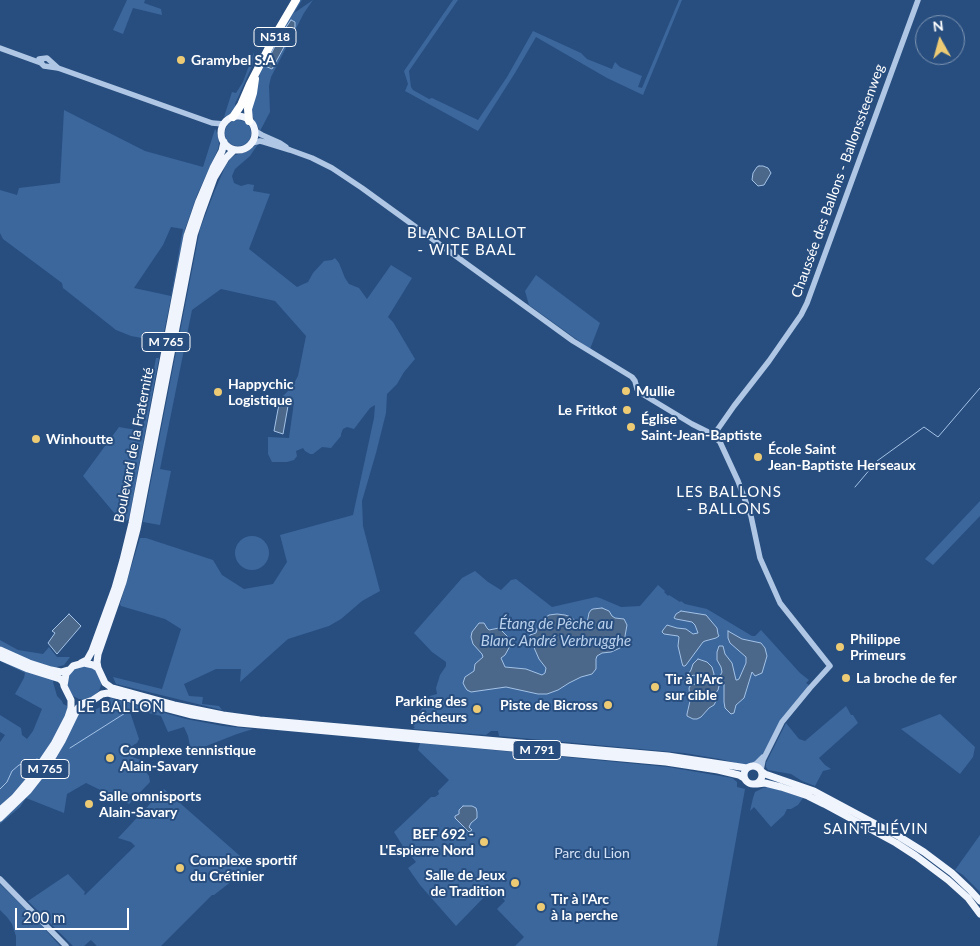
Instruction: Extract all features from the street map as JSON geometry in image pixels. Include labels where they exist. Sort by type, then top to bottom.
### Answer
[{"type":"highway","name":"N518","points":[[232,117],[239,109],[255,74],[296,0]]},
{"type":"highway","name":"N518","points":[[249,121],[248,109],[253,93],[255,74]]},
{"type":"main road","points":[[232,117],[241,117],[249,121],[254,127],[252,143],[244,149],[234,150],[228,147],[221,137],[223,127],[232,117]]},
{"type":"main road","points":[[216,168],[224,142]]},
{"type":"main road","points":[[216,168],[234,150]]},
{"type":"main road","name":"Boulevard de la Fraternité","points":[[81,663],[88,659],[92,651],[116,583],[129,537],[187,236],[199,201],[216,168]]},
{"type":"main road","name":"Boulevard de la Fraternité","points":[[98,668],[98,654],[123,582],[137,529],[194,235],[216,168]]},
{"type":"main road","points":[[0,650],[29,663],[60,672],[81,663],[90,664],[98,668],[103,677],[104,684],[96,698],[87,702],[77,701],[69,696],[60,679],[28,669],[0,656]]},
{"type":"main road","points":[[64,686],[65,677],[69,669]]},
{"type":"main road","name":"M 791","points":[[103,677],[107,684],[115,688],[174,705],[228,716],[668,756],[749,767]]},
{"type":"main road","name":"M 791","points":[[96,698],[102,694],[113,694],[180,713],[239,723],[666,762],[718,770],[744,778]]},
{"type":"main road","name":"M 765","points":[[0,810],[14,798],[31,778],[54,744],[70,712],[71,703],[69,696]]},
{"type":"main road","name":"M 765","points":[[0,818],[24,795],[39,777],[57,750],[76,710],[87,702]]},
{"type":"main road","points":[[980,901],[949,871],[900,837],[814,791],[765,774],[757,766],[749,767],[744,773],[744,778],[749,784],[765,783],[808,796],[896,843],[953,884],[970,900],[980,914]]},
{"type":"main road","points":[[757,784],[762,779],[762,771]]},
{"type":"street","name":"Chaussée des Ballons - Ballonssteenweg","points":[[713,436],[769,361],[801,315],[807,303],[918,0]]},
{"type":"street","points":[[0,48],[45,62],[223,127]]},
{"type":"street","points":[[254,131],[280,143],[290,150]]},
{"type":"street","points":[[252,143],[260,141],[290,150],[332,168],[573,341],[632,377],[639,392],[720,442],[738,481],[751,516],[760,558],[780,603],[830,666],[782,722],[762,762],[762,771]]},
{"type":"street","points":[[749,767],[758,762],[767,751]]},
{"type":"street","points":[[0,875],[35,911],[43,922]]},
{"type":"street","points":[[0,880],[66,946]]},
{"type":"green space","points":[[127,0],[145,0],[144,3],[161,9],[162,15],[133,8],[123,34],[113,30]]},
{"type":"green space","points":[[299,0],[302,0],[294,13],[313,0],[304,13],[271,77],[269,86],[270,112],[260,131],[250,110],[256,96],[260,70]]},
{"type":"green space","points":[[453,0],[458,0],[409,71],[411,87],[429,99],[432,98],[478,120],[507,77],[533,31],[581,53],[587,59],[612,69],[615,62],[620,67],[642,76],[638,87],[642,88],[679,0],[682,0],[643,95],[607,78],[536,37],[478,131],[405,91],[408,84],[404,71]]},
{"type":"green space","points":[[254,52],[253,64],[235,104],[236,109],[233,113],[224,117],[232,92],[236,93],[243,82]]},
{"type":"green space","points":[[64,110],[145,151],[203,167],[216,130],[219,143],[218,149],[197,195],[185,229],[163,337],[160,340],[131,336],[116,330],[63,288],[62,283],[3,239],[0,233],[0,190],[17,195],[19,188],[60,183]],"holes":[[[171,227],[183,229],[171,296],[134,288],[163,245]]]},
{"type":"green space","points":[[238,120],[247,124],[251,133],[247,142],[238,146],[229,142],[225,133],[229,124]]},
{"type":"green space","points":[[258,144],[250,156],[235,169],[232,176],[234,183],[241,186],[254,185],[253,191],[270,194],[249,249],[297,287],[308,282],[324,261],[335,258],[349,284],[359,288],[367,299],[391,265],[412,278],[388,317],[393,322],[415,359],[397,384],[387,394],[386,413],[362,501],[363,526],[380,591],[362,601],[341,619],[329,626],[288,639],[240,682],[241,669],[216,669],[184,684],[189,696],[203,697],[202,704],[219,706],[222,710],[116,684],[113,677],[162,689],[181,629],[165,619],[121,606],[120,604],[140,538],[146,538],[213,560],[222,575],[244,589],[273,584],[287,562],[280,535],[353,515],[374,418],[375,405],[370,408],[354,429],[347,427],[343,429],[341,436],[331,448],[322,447],[313,454],[310,454],[303,448],[296,451],[297,456],[294,460],[272,462],[268,454],[268,437],[289,438],[294,402],[281,400],[281,398],[292,387],[298,376],[306,336],[275,301],[221,289],[192,310],[160,469],[171,471],[160,525],[143,522],[200,229],[215,190],[230,159]]},
{"type":"green space","points":[[536,275],[600,323],[590,349],[529,305],[525,291]]},
{"type":"green space","points":[[156,358],[159,358],[129,519],[124,522],[121,521],[83,476],[119,427],[142,431]]},
{"type":"green space","points":[[980,501],[980,516],[933,565],[925,559]]},
{"type":"green space","points":[[252,536],[264,541],[269,553],[264,565],[252,570],[240,565],[235,553],[240,541]]},
{"type":"green space","points":[[475,571],[501,590],[511,580],[516,579],[552,607],[596,597],[621,607],[640,606],[658,585],[668,596],[685,604],[707,609],[752,636],[755,636],[761,630],[800,673],[809,680],[806,683],[809,685],[760,759],[754,763],[744,765],[684,753],[499,736],[498,731],[491,731],[486,735],[413,729],[415,727],[413,722],[430,696],[437,694],[436,688],[440,675],[446,666],[446,662],[432,652],[414,633],[462,578]]},
{"type":"green space","points":[[0,640],[18,650],[43,654],[49,647],[57,657],[70,657],[64,665],[57,667],[53,682],[57,696],[63,704],[81,712],[92,711],[103,706],[111,698],[186,719],[253,729],[191,752],[184,727],[168,732],[161,716],[132,709],[130,712],[139,739],[137,743],[130,747],[130,755],[141,760],[150,782],[129,804],[86,783],[67,794],[64,813],[26,798],[20,807],[0,824],[0,742],[5,735],[0,732],[0,715],[21,728],[22,735],[27,739],[33,731],[42,709],[15,694],[25,673],[0,661]]},
{"type":"green space","points":[[85,665],[95,669],[101,685],[99,691],[92,697],[81,700],[73,696],[67,687],[70,671]]},
{"type":"green space","points":[[846,706],[858,723],[819,758],[831,769],[823,771],[815,786],[791,774],[768,770],[766,763],[786,723],[799,739],[805,741]]},
{"type":"green space","points":[[940,714],[975,747],[973,757],[960,774],[901,729]]},
{"type":"green space","name":"Parc du Lion","points":[[420,743],[668,767],[732,778],[737,782],[737,787],[745,789],[717,946],[515,946],[524,937],[497,909],[505,901],[494,887],[456,926],[420,885],[408,868],[416,862],[394,832],[431,797],[439,794],[438,791],[449,780],[418,750]]},
{"type":"green space","points":[[768,787],[803,798],[798,805],[787,809],[784,815],[771,827],[754,807],[750,811],[755,792]]},
{"type":"green space","name":"Complexe sportif du Crétinier","points":[[164,789],[248,863],[246,870],[212,895],[161,946],[97,946],[91,940],[84,946],[73,946],[28,901],[68,874],[85,892],[85,895],[135,846],[131,842],[118,838]]},
{"type":"green space","points":[[980,835],[980,892],[963,875],[955,870]]},
{"type":"green space","points":[[0,884],[60,946],[16,946],[16,936],[12,924],[0,910]]},
{"type":"water","points":[[291,20],[295,22],[295,27],[272,69],[265,66],[280,36]]},
{"type":"water","points":[[759,166],[768,168],[771,173],[764,185],[758,186],[752,180],[753,173]]},
{"type":"water","points":[[279,404],[288,406],[283,434],[274,431]]},
{"type":"water","name":"Étang de Pêche au Blanc André Verbrugghe","points":[[602,608],[609,611],[615,618],[624,619],[627,625],[626,640],[625,644],[620,648],[597,656],[596,669],[592,674],[581,677],[547,694],[538,694],[506,687],[471,692],[465,687],[463,683],[465,677],[474,671],[475,664],[483,657],[473,644],[471,637],[472,632],[479,623],[484,623],[489,630],[499,628],[508,637],[510,646],[501,658],[505,667],[526,669],[542,675],[545,673],[546,668],[529,640],[530,635],[536,633],[539,622],[549,615],[557,614],[571,617],[584,626],[587,623],[591,610]]},
{"type":"water","points":[[681,611],[706,615],[717,628],[719,636],[703,642],[685,666],[683,666],[678,646],[679,637],[662,632],[667,625],[686,629],[693,634],[698,633],[692,622],[674,618]]},
{"type":"water","points":[[69,614],[81,626],[57,654],[48,643],[55,633],[52,631]]},
{"type":"water","points":[[728,631],[742,639],[761,643],[765,648],[767,656],[762,673],[755,676],[752,672],[744,698],[736,705],[734,713],[731,714],[725,708],[724,684],[719,678],[722,672],[717,660],[717,652],[719,646],[723,646],[725,654],[732,663],[736,680],[739,679],[746,663],[746,657],[730,643]]},
{"type":"water","points":[[698,659],[707,662],[712,667],[713,678],[719,686],[714,695],[716,701],[714,705],[701,717],[693,719],[687,716],[690,701],[689,688],[700,682],[701,677],[699,674],[686,678],[693,664]]},
{"type":"water","points":[[463,806],[472,806],[476,808],[477,812],[477,818],[471,823],[469,827],[472,830],[469,832],[455,818]]},
{"type":"waterway","points":[[855,487],[877,461],[924,427],[938,437],[980,388]]},
{"type":"waterway","points":[[70,748],[130,710]]},
{"type":"waterway","points":[[0,789],[7,782],[12,771],[19,765],[37,759]]},
{"type":"place","name":"Gramybel S.A","points":[[181,60]]},
{"type":"place","name":"Mullie","points":[[626,391]]},
{"type":"place","name":"Happychic Logistique","points":[[218,392]]},
{"type":"place","name":"Le Fritkot","points":[[627,410]]},
{"type":"place","name":"Église Saint-Jean-Baptiste","points":[[631,427]]},
{"type":"place","name":"Winhoutte","points":[[36,439]]},
{"type":"place","name":"École Saint Jean-Baptiste Herseaux","points":[[758,457]]},
{"type":"place","name":"Philippe Primeurs","points":[[840,647]]},
{"type":"place","name":"La broche de fer","points":[[846,678]]},
{"type":"place","name":"Tir à l'Arc sur cible","points":[[655,687]]},
{"type":"place","name":"Piste de Bicross","points":[[608,705]]},
{"type":"place","name":"Parking des pécheurs","points":[[477,709]]},
{"type":"place","name":"Complexe tennistique Alain-Savary","points":[[110,758]]},
{"type":"place","name":"Salle omnisports Alain-Savary","points":[[89,804]]},
{"type":"place","name":"BEF 692 - L'Espierre Nord","points":[[484,842]]},
{"type":"place","name":"Complexe sportif du Crétinier","points":[[180,868]]},
{"type":"place","name":"Salle de Jeux de Tradition","points":[[515,883]]},
{"type":"place","name":"Tir à l'Arc à la perche","points":[[541,907]]},
{"type":"district","name":"BLANC BALLOT - WITE BAAL","points":[[467,242]]},
{"type":"district","name":"LES BALLONS - BALLONS","points":[[729,500]]},
{"type":"district","name":"LE BALLON","points":[[121,707]]},
{"type":"district","name":"SAINT-LIÉVIN","points":[[876,829]]}]
